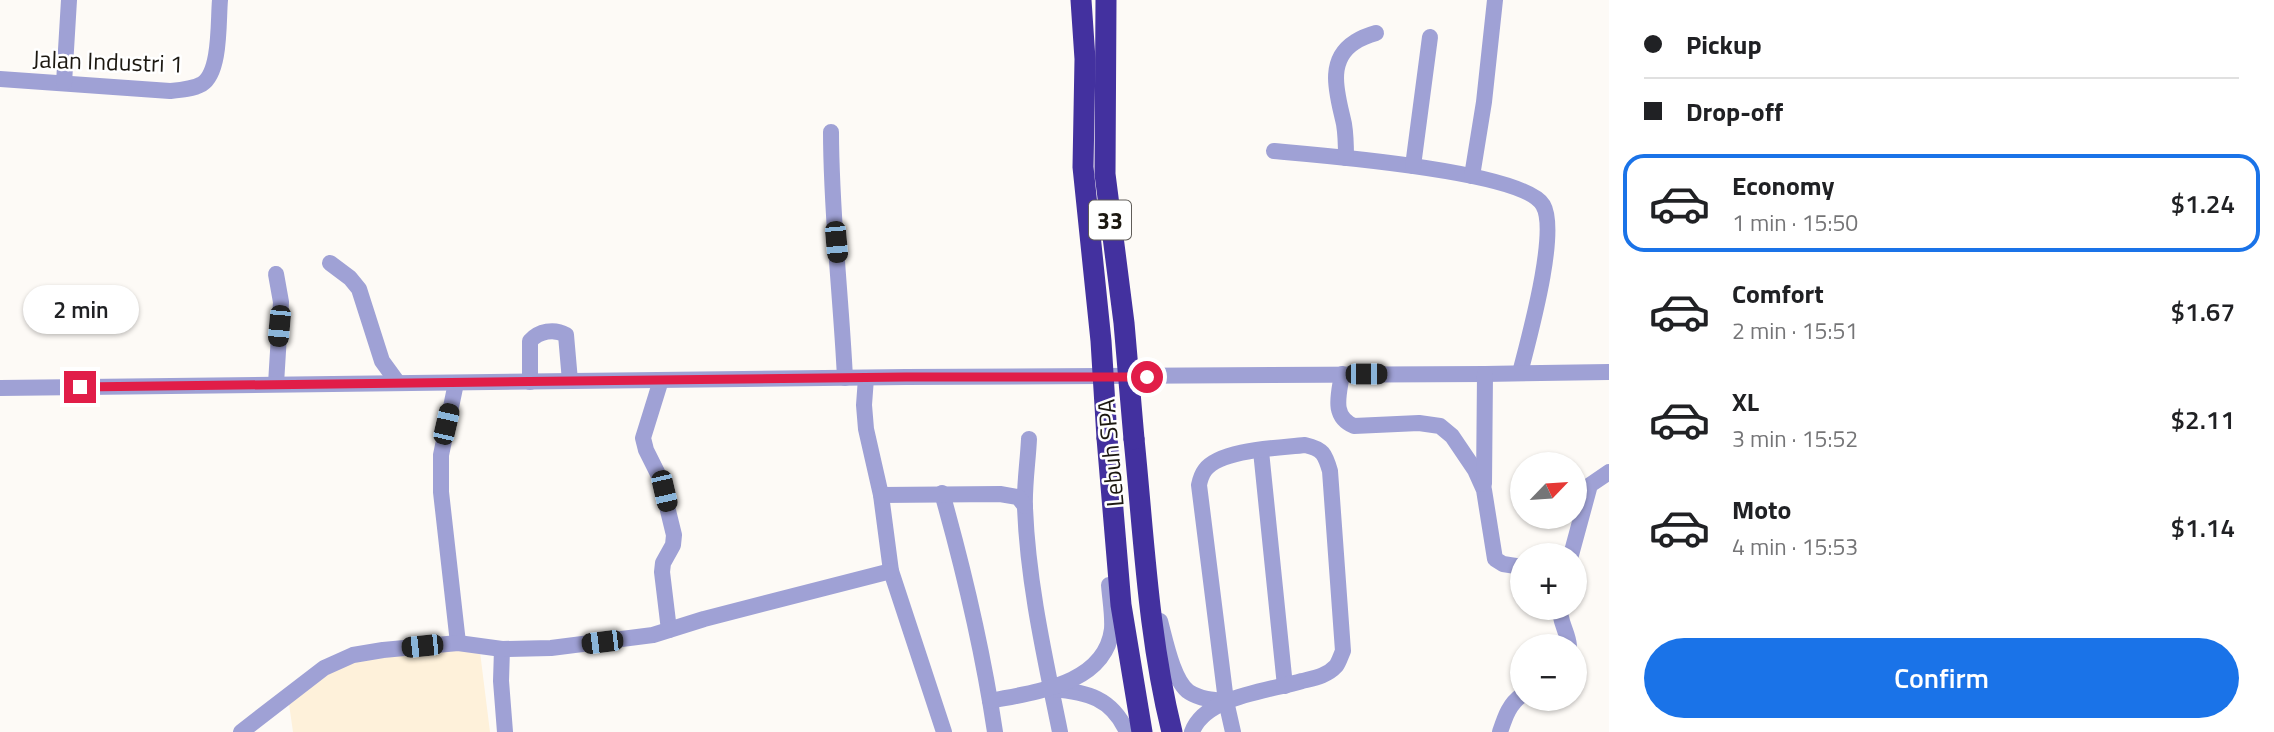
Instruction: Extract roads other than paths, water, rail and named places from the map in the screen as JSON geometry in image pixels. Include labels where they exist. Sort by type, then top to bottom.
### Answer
[{"type":"highway","name":"Lebuh SPA","points":[[1081,0],[1085,59],[1083,167],[1101,341],[1121,605],[1142,732]]},
{"type":"highway","name":"Lebuh SPA","points":[[1106,0],[1105,174],[1124,323],[1156,653],[1172,732]]},
{"type":"street","points":[[64,83],[69,0]]},
{"type":"street","name":"Jalan Industri 1","points":[[0,79],[170,91],[194,87],[211,76],[215,65],[220,0]]},
{"type":"street","points":[[1472,176],[1484,103],[1495,0]]},
{"type":"street","points":[[1346,158],[1344,126],[1335,87],[1337,66],[1344,52],[1355,42],[1376,33]]},
{"type":"street","points":[[1413,166],[1430,37]]},
{"type":"street","points":[[831,132],[831,177],[845,378]]},
{"type":"street","points":[[1274,151],[1413,166],[1472,176],[1524,191],[1537,198],[1547,215],[1548,232],[1537,309],[1520,373]]},
{"type":"street","points":[[330,263],[350,278],[359,289],[382,361],[398,383]]},
{"type":"street","points":[[276,274],[281,302],[276,384]]},
{"type":"street","points":[[530,382],[530,341],[537,334],[559,330],[566,335],[570,381]]},
{"type":"street","points":[[0,388],[866,377],[1609,372]]},
{"type":"street","points":[[1342,374],[1338,404],[1344,422],[1354,426],[1440,426],[1452,436],[1475,470],[1484,490]]},
{"type":"street","points":[[1485,374],[1484,490],[1495,559],[1510,565]]},
{"type":"street","points":[[866,377],[866,429],[881,495],[891,571],[944,732]]},
{"type":"street","points":[[661,380],[643,438],[660,478],[674,535],[673,545],[663,563],[662,572],[669,630]]},
{"type":"street","points":[[456,383],[441,455],[441,492],[458,643]]},
{"type":"street","points":[[1029,439],[1025,506],[1038,622],[1060,732]]},
{"type":"street","points":[[1192,732],[1203,715],[1226,701],[1323,675],[1337,665],[1343,651],[1330,471],[1325,456],[1317,447],[1305,445],[1228,456],[1204,470],[1199,485],[1226,701],[1233,732]]},
{"type":"street","points":[[1261,451],[1285,686]]},
{"type":"street","points":[[1574,543],[1590,485],[1609,472]]},
{"type":"street","points":[[942,493],[955,539],[995,732]]},
{"type":"street","points":[[881,495],[1010,495],[1018,497],[1025,506]]},
{"type":"street","points":[[990,701],[1051,689],[1087,671],[1108,645],[1112,628],[1106,532],[1113,506]]},
{"type":"street","points":[[1146,564],[1165,640],[1175,672],[1185,690],[1197,696],[1226,701]]},
{"type":"street","points":[[241,732],[324,668],[353,655],[458,643],[502,649],[551,648],[653,635],[891,571]]},
{"type":"street","points":[[502,649],[501,681],[505,732]]},
{"type":"street","points":[[1051,689],[1094,696],[1110,708],[1127,732]]},
{"type":"street","points":[[1500,732],[1510,707]]}]
